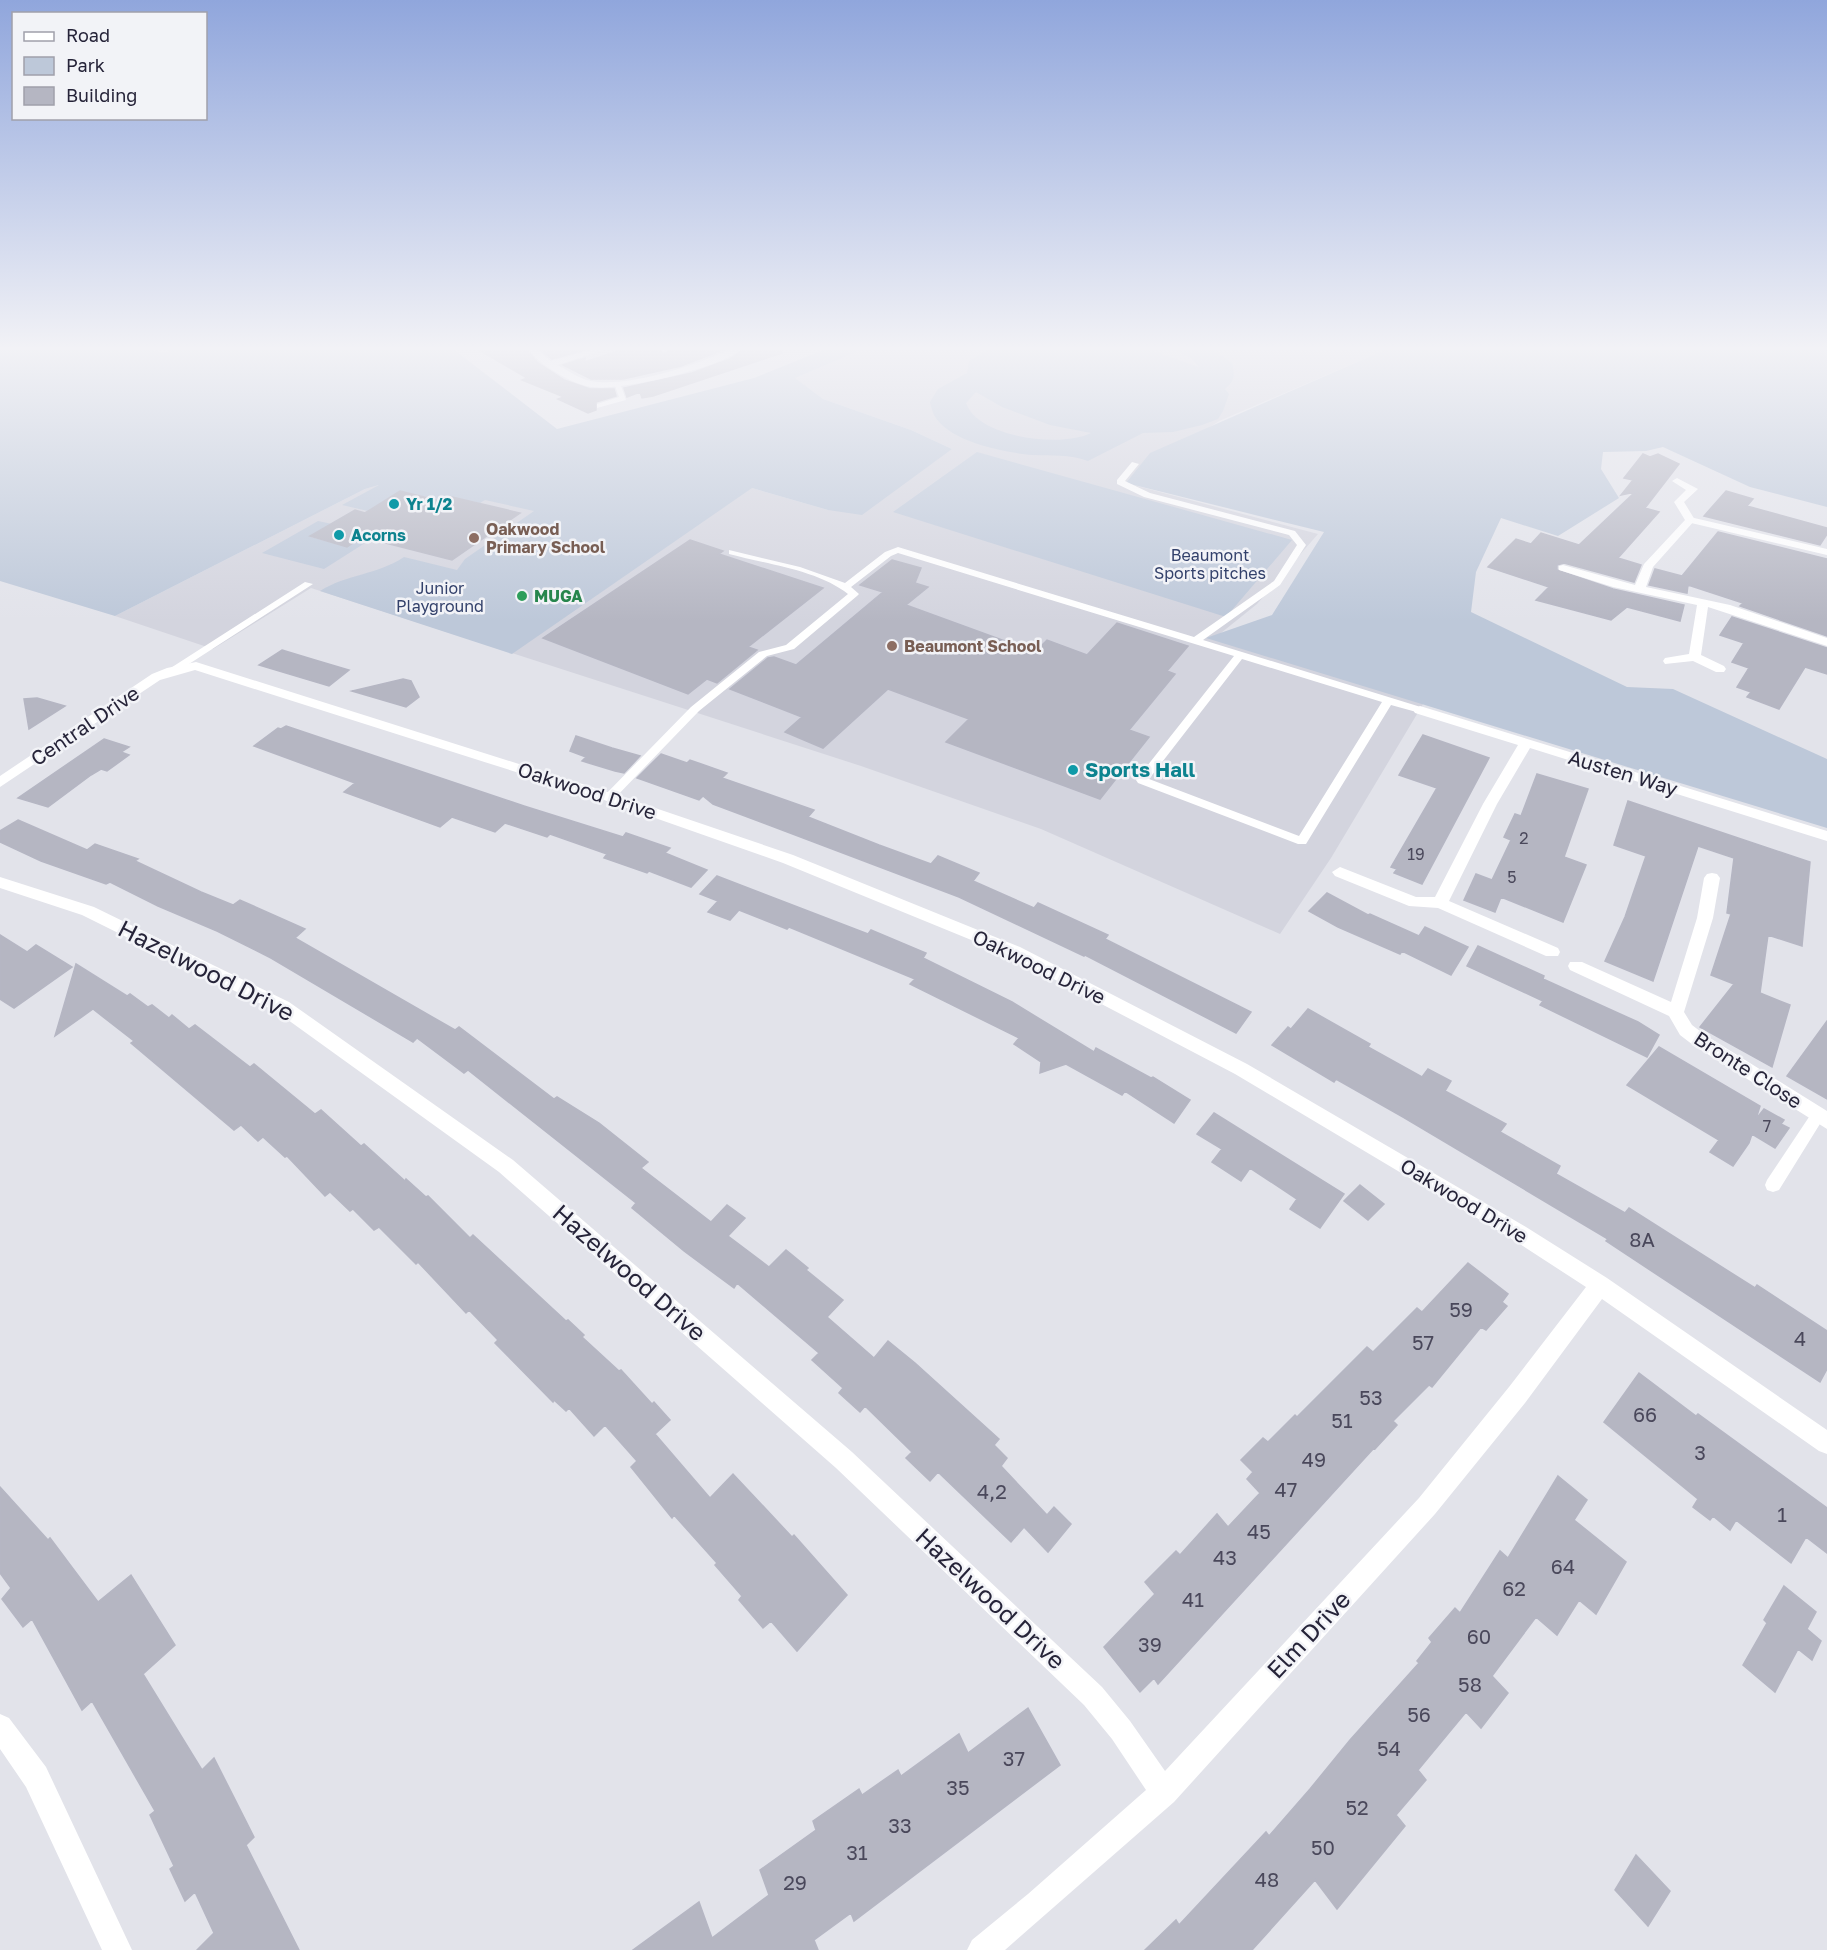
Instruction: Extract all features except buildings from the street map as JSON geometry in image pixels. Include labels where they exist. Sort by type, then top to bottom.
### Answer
[{"type":"street","points":[[1640,588],[1648,566],[1690,520],[1679,502],[1693,489],[1677,480]]},
{"type":"street","points":[[1563,568],[1613,584],[1704,602],[1827,642]]},
{"type":"street","points":[[1695,657],[1704,602]]},
{"type":"street","points":[[1669,661],[1695,657],[1720,669]]},
{"type":"street","name":"Oakwood Drive","points":[[171,671],[196,666],[609,797],[788,859],[1014,951],[1241,1069],[1519,1233],[1600,1285],[1827,1443]]},
{"type":"street","name":"Central Drive","points":[[0,783],[156,678],[171,671]]},
{"type":"street","name":"Austen Way","points":[[1420,710],[1827,836]]},
{"type":"street","points":[[1440,903],[1490,804],[1526,743]]},
{"type":"street","points":[[1340,872],[1414,902],[1440,903],[1552,952]]},
{"type":"street","points":[[1676,1012],[1705,918],[1712,878]]},
{"type":"street","name":"Hazelwood Drive","points":[[0,882],[88,910],[284,1007],[506,1166],[844,1460],[1076,1680],[1122,1730],[1164,1792]]},
{"type":"street","name":"Bronte Close","points":[[1576,966],[1676,1012],[1680,1022],[1699,1040],[1822,1118]]},
{"type":"street","name":"Elm Drive","points":[[982,1950],[1038,1904],[1164,1792],[1427,1506],[1517,1395],[1600,1285]]},
{"type":"street","points":[[0,1727],[36,1777],[117,1950]]},
{"type":"lane","points":[[1135,464],[1120,482],[1147,495],[1292,533],[1302,545],[1278,583],[1195,641]]},
{"type":"lane","points":[[1690,520],[1827,552]]},
{"type":"lane","points":[[848,586],[888,554],[898,550],[1420,710]]},
{"type":"lane","points":[[609,797],[695,709],[763,654],[790,647],[854,594],[848,586],[732,552]]},
{"type":"lane","points":[[171,671],[308,584]]},
{"type":"lane","points":[[1240,655],[1142,780],[1302,841],[1388,701]]},
{"type":"lane","points":[[1773,1185],[1822,1118]]},
{"type":"shaded area","name":"Beaumont School","points":[[933,440],[1190,440],[1126,483],[1318,534],[1257,604],[1221,633],[1426,699],[1331,858],[1280,934],[1041,829],[861,766],[311,588],[213,649],[115,616],[365,489],[431,470],[752,488],[828,510],[952,449]]},
{"type":"green space","name":"Junior Playground","points":[[0,440],[933,440],[952,449],[862,515],[828,510],[752,488],[512,654],[320,591],[330,585],[383,568],[404,557],[457,570],[465,559],[534,511],[485,500],[480,503],[448,496],[440,500],[400,491],[368,511],[342,505],[379,485],[365,489],[115,616],[0,581]]},
{"type":"green space","points":[[967,440],[1129,440],[1088,461],[1067,456],[1032,455]]},
{"type":"green space","points":[[1180,440],[1827,440],[1827,507],[1750,487],[1663,447],[1646,451],[1603,452],[1601,469],[1619,498],[1558,536],[1501,518],[1476,572],[1471,612],[1627,687],[1673,689],[1827,759],[1827,828],[1206,638],[1272,615],[1324,532],[1126,483],[1150,453]]},
{"type":"green space","name":"Beaumont Sports pitches","points":[[977,452],[1292,540],[1226,617],[893,512]]},
{"type":"green space","points":[[318,521],[332,524],[311,537],[346,547],[357,541],[365,543],[324,569],[262,553]]},
{"type":"place","name":"Yr 1/2","points":[[394,504]]},
{"type":"place","name":"Acorns","points":[[339,535]]},
{"type":"place","name":"Oakwood Primary School","points":[[474,538]]},
{"type":"place","name":"MUGA","points":[[522,596]]},
{"type":"place","name":"Beaumont School","points":[[892,646]]},
{"type":"place","name":"Sports Hall","points":[[1073,770]]}]
